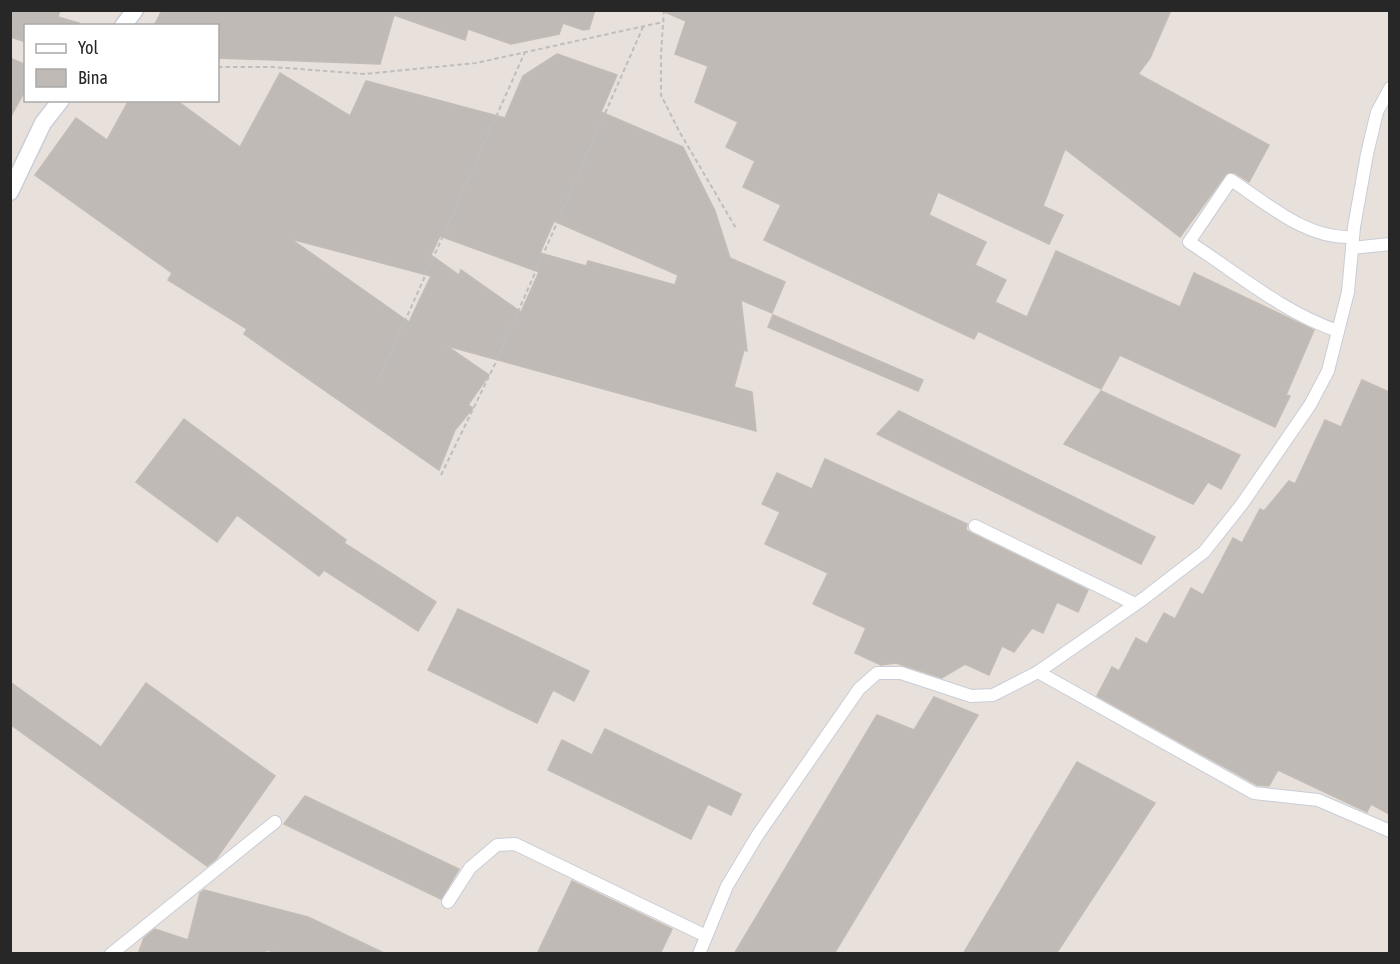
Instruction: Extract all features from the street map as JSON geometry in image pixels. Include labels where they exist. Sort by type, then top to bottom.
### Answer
[{"type":"street","points":[[124,24],[135,10]]},
{"type":"street","points":[[699,954],[726,886],[757,836],[859,689],[877,673],[901,673],[971,696],[993,695],[1038,672],[1135,604],[1203,552],[1242,504],[1310,405],[1328,371],[1348,292],[1352,243],[1367,154],[1377,112],[1389,88]]},
{"type":"street","points":[[10,192],[43,123],[59,102]]},
{"type":"street","points":[[1338,331],[1285,308],[1250,281],[1189,242],[1231,180],[1315,233],[1352,243],[1389,244]]},
{"type":"street","points":[[975,525],[1135,604]]},
{"type":"street","points":[[1038,672],[1254,793],[1318,800],[1389,831]]},
{"type":"street","points":[[111,954],[275,822]]},
{"type":"street","points":[[448,902],[470,868],[496,846],[515,844],[706,936]]},
{"type":"path","points":[[664,10],[661,94],[679,131],[736,230]]},
{"type":"path","points":[[219,67],[273,67],[365,74],[476,63],[663,22]]},
{"type":"path","points":[[441,475],[495,364],[643,27]]},
{"type":"path","points":[[380,377],[525,52]]},
{"type":"building","points":[[10,10],[60,10],[58,17],[79,23],[24,24],[24,41],[10,37]]},
{"type":"building","points":[[162,10],[595,10],[589,29],[583,30],[563,23],[559,34],[511,44],[468,29],[465,40],[394,15],[380,64],[219,58],[219,24],[155,24]]},
{"type":"building","points":[[660,10],[1171,10],[1150,58],[1138,74],[1269,145],[1249,182],[1235,173],[1227,173],[1180,237],[1065,149],[1043,206],[1063,215],[1049,244],[938,192],[929,215],[986,242],[975,265],[1006,280],[995,302],[1027,317],[1056,251],[1180,307],[1194,273],[1314,330],[1286,395],[1290,396],[1275,427],[1120,355],[1101,389],[978,331],[974,339],[764,240],[781,205],[743,187],[755,161],[726,147],[738,122],[695,102],[708,66],[675,54],[686,21]]},
{"type":"building","points":[[557,54],[617,75],[601,112],[683,147],[715,211],[730,258],[785,282],[772,313],[741,300],[747,351],[744,350],[734,387],[752,392],[756,431],[447,346],[489,375],[468,405],[473,408],[455,430],[439,470],[244,334],[247,329],[168,280],[172,273],[35,175],[76,118],[107,140],[128,102],[179,102],[240,147],[280,73],[350,116],[366,81],[505,118],[523,76]],"holes":[[[554,221],[678,275],[675,285],[588,261],[586,266],[540,253]],[[440,236],[539,272],[521,312],[461,270],[459,275],[431,255]],[[291,239],[431,276],[409,322]]]},
{"type":"building","points":[[10,58],[24,64],[24,93],[10,118]]},
{"type":"building","points":[[773,315],[923,380],[918,391],[768,327]]},
{"type":"building","points":[[1362,380],[1389,392],[1389,814],[1371,804],[1367,812],[1278,770],[1269,786],[1257,785],[1097,696],[1112,667],[1119,671],[1136,638],[1147,644],[1164,613],[1175,619],[1191,588],[1203,595],[1233,538],[1242,543],[1260,509],[1264,511],[1289,481],[1295,484],[1325,420],[1341,427]]},
{"type":"building","points":[[1101,391],[1240,455],[1221,489],[1208,482],[1193,504],[1064,444]]},
{"type":"building","points":[[899,411],[1155,537],[1141,564],[877,434]]},
{"type":"building","points":[[184,419],[346,540],[344,543],[436,602],[418,631],[324,570],[319,576],[237,515],[217,542],[136,482]]},
{"type":"building","points":[[825,459],[967,524],[966,530],[971,533],[1088,590],[1078,612],[1057,602],[1043,633],[1032,628],[1014,652],[1002,646],[989,675],[965,664],[942,678],[896,663],[881,665],[855,653],[866,628],[813,604],[828,573],[765,544],[780,512],[762,504],[777,473],[812,489]]},
{"type":"building","points":[[458,609],[589,671],[574,701],[553,690],[537,723],[428,670]]},
{"type":"building","points":[[10,682],[101,747],[146,683],[275,776],[216,859],[207,866],[10,724]]},
{"type":"building","points":[[934,697],[978,715],[834,954],[734,954],[877,715],[914,730]]},
{"type":"building","points":[[605,729],[741,794],[731,815],[708,804],[691,839],[548,770],[562,740],[592,755]]},
{"type":"building","points":[[1077,762],[1155,803],[1056,954],[963,954]]},
{"type":"building","points":[[305,796],[459,869],[441,899],[284,824]]},
{"type":"building","points":[[572,881],[672,929],[660,954],[537,954]]},
{"type":"building","points":[[204,890],[308,917],[386,954],[282,954],[266,950],[266,954],[138,954],[144,938],[155,929],[188,940],[200,893]]}]
